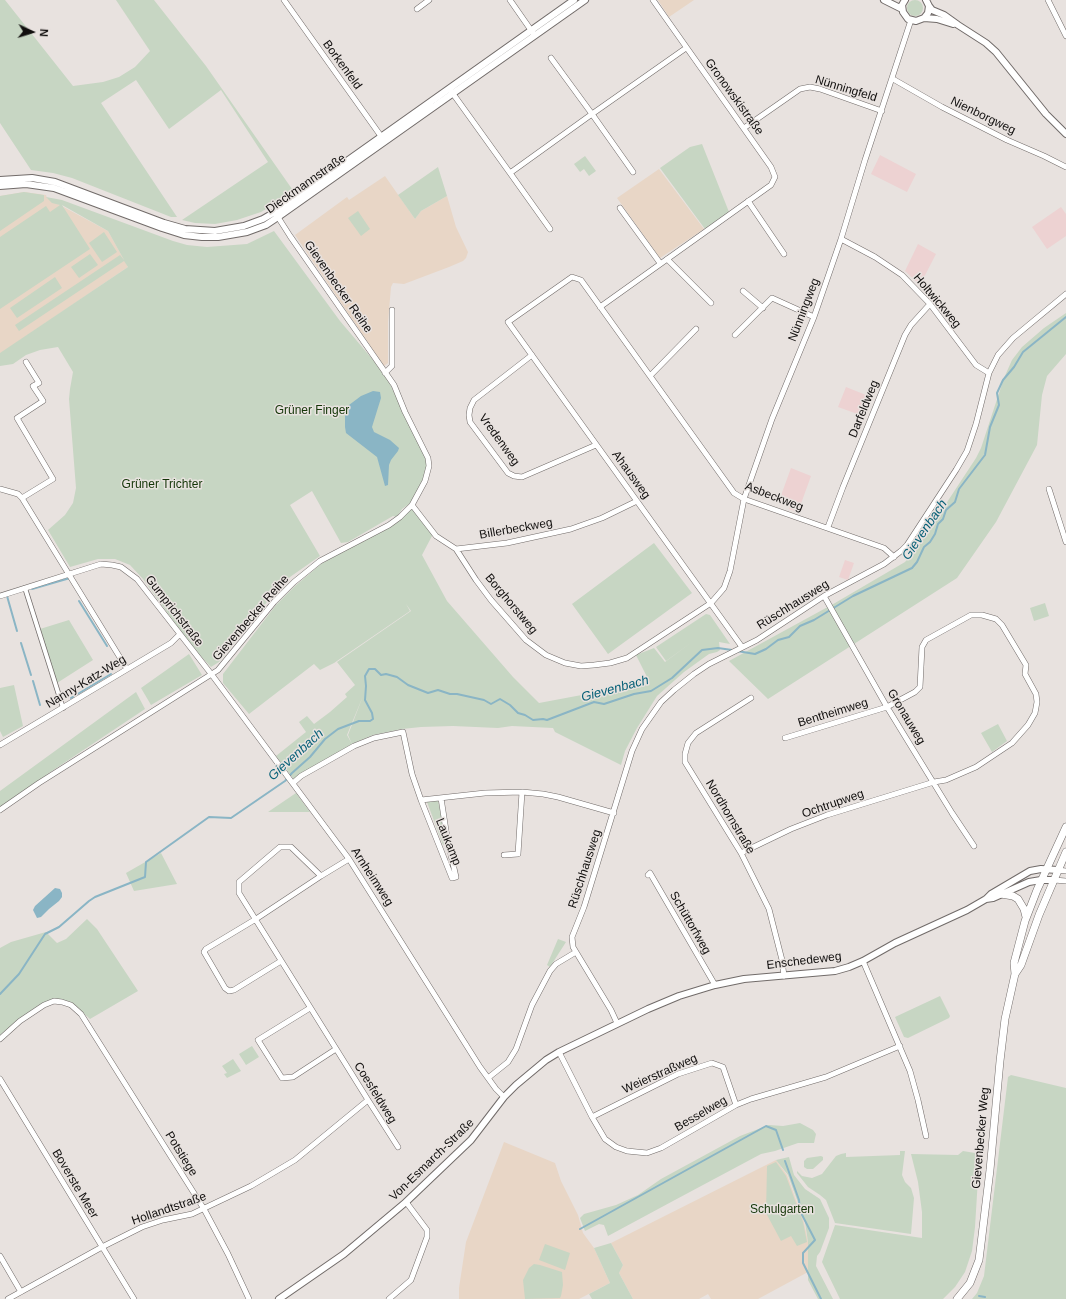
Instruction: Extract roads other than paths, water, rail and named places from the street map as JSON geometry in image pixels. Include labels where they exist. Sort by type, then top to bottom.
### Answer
[{"type":"main road","name":"Gievenbecker Weg","points":[[957,1299],[970,1283],[979,1260],[990,1170],[1005,1019],[1014,974],[1014,963],[1026,919],[1046,868],[1066,827]]},
{"type":"main road","name":"Gievenbecker Weg","points":[[1014,974],[1021,965],[1033,931],[1066,852]]},
{"type":"main road","points":[[1002,894],[1012,896],[1020,902],[1024,908],[1026,919]]},
{"type":"street","name":"Borkenfeld","points":[[284,0],[383,140]]},
{"type":"street","points":[[417,9],[429,0]]},
{"type":"street","points":[[510,0],[533,33]]},
{"type":"street","name":"Dieckmannstraße","points":[[533,33],[574,0]]},
{"type":"street","name":"Dieckmannstraße","points":[[0,186],[31,184],[58,189],[162,228],[194,236],[218,237],[235,235],[256,229],[533,33],[585,0]]},
{"type":"street","name":"Gronowskistraße","points":[[600,307],[771,185],[775,177],[772,167],[653,0]]},
{"type":"street","points":[[884,0],[902,9],[905,16],[911,20],[916,21],[924,18],[937,19],[958,25]]},
{"type":"street","points":[[902,9],[905,0]]},
{"type":"street","points":[[1048,0],[1066,36]]},
{"type":"street","points":[[924,18],[928,12],[927,3]]},
{"type":"street","points":[[927,3],[932,10],[944,15],[986,43],[996,52],[1046,114],[1066,134]]},
{"type":"street","name":"Nünningweg","points":[[710,603],[724,588],[730,571],[744,499],[772,419],[814,317],[841,239],[911,20]]},
{"type":"street","points":[[510,173],[686,48]]},
{"type":"street","points":[[551,58],[633,172]]},
{"type":"street","name":"Nienborgweg","points":[[893,79],[942,107],[1066,167]]},
{"type":"street","name":"Nünningfeld","points":[[744,128],[800,89],[810,87],[820,89],[882,111]]},
{"type":"street","points":[[451,91],[550,229]]},
{"type":"street","name":"Dieckmannstraße","points":[[0,180],[32,178],[55,182],[164,223],[180,228],[194,230],[215,231],[235,228],[277,215]]},
{"type":"street","points":[[748,201],[784,254]]},
{"type":"street","points":[[620,208],[660,263]]},
{"type":"street","name":"Gievenbecker Reihe","points":[[0,810],[39,783],[212,675],[223,666],[274,602],[294,582],[320,561],[389,525],[400,517],[412,505],[428,474],[428,458],[405,412],[394,385],[293,241],[277,215]]},
{"type":"street","name":"Holtwickweg","points":[[841,239],[875,257],[910,282],[930,304],[976,365],[989,373]]},
{"type":"street","points":[[667,259],[711,303]]},
{"type":"street","name":"Asbeckweg","points":[[516,317],[572,277],[581,280],[734,493],[744,499],[828,527],[884,548],[894,557]]},
{"type":"street","points":[[743,291],[763,308]]},
{"type":"street","name":"Rüschhausweg","points":[[617,1023],[611,1010],[573,947],[572,937],[584,907],[632,751],[642,729],[666,698],[686,680],[709,664],[774,630],[824,596],[894,557],[908,545],[966,454],[976,424],[989,373],[998,355],[1013,338],[1066,294]]},
{"type":"street","points":[[735,335],[772,298],[814,317]]},
{"type":"street","name":"Darfeldweg","points":[[828,527],[842,487],[905,335],[911,325],[930,304]]},
{"type":"street","name":"Gievenbecker Reihe","points":[[386,373],[392,366],[392,310]]},
{"type":"street","name":"Ahausweg","points":[[516,317],[508,322],[742,647]]},
{"type":"street","points":[[650,376],[696,329]]},
{"type":"street","name":"Vredenweg","points":[[532,355],[474,400],[470,408],[470,422],[508,473],[514,476],[522,477],[596,445]]},
{"type":"street","points":[[22,498],[53,479],[17,418],[43,401],[34,386],[39,383],[26,362]]},
{"type":"street","points":[[0,489],[18,494],[22,498],[127,669]]},
{"type":"street","points":[[1049,489],[1066,542]]},
{"type":"street","name":"Billerbeckweg","points":[[456,549],[508,543],[571,529],[602,518],[637,501]]},
{"type":"street","points":[[412,505],[436,536],[456,549]]},
{"type":"street","name":"Borghorstweg","points":[[456,549],[491,600],[526,640],[546,655],[565,663],[581,666],[594,665],[610,663],[627,658],[710,603]]},
{"type":"street","name":"Gumprichstraße","points":[[0,596],[101,564],[121,567],[137,579],[212,675]]},
{"type":"street","points":[[25,588],[63,708]]},
{"type":"street","name":"Gronauweg","points":[[824,596],[887,707],[974,846]]},
{"type":"street","name":"Bentheimweg","points":[[785,738],[887,707],[915,692],[920,687],[922,647],[926,640],[971,615],[982,615],[996,619],[1002,625],[1026,665],[1025,674],[1036,694],[1037,702],[1035,713],[1028,725],[1012,743],[990,759],[946,780],[934,782]]},
{"type":"street","name":"Nanny-Katz-Weg","points":[[0,745],[171,642],[180,634]]},
{"type":"street","name":"Arnheimweg","points":[[212,675],[349,859],[488,1078],[504,1097]]},
{"type":"street","name":"Nordhornstraße","points":[[751,698],[696,733],[688,743],[685,754],[685,762],[741,853],[768,909],[782,960],[784,976]]},
{"type":"street","name":"Laukamp","points":[[292,783],[301,776],[354,746],[374,738],[403,732],[412,774],[420,800],[452,878],[456,877],[447,837],[441,798]]},
{"type":"street","name":"Ochtrupweg","points":[[741,853],[791,829],[826,815],[934,782]]},
{"type":"street","points":[[420,800],[485,793],[522,792],[558,797],[614,813]]},
{"type":"street","points":[[504,855],[518,854],[522,792]]},
{"type":"street","name":"Coesfeldweg","points":[[321,876],[291,847],[280,847],[239,882],[239,893],[398,1147]]},
{"type":"street","points":[[281,961],[234,990],[229,991],[225,988],[204,952],[206,949],[256,919],[349,859]]},
{"type":"street","name":"Enschedeweg","points":[[617,1023],[678,996],[715,985],[744,979],[835,971],[850,967],[895,943],[951,918],[986,899],[991,894],[1030,871],[1046,868],[1058,870]]},
{"type":"street","points":[[1058,870],[1066,871]]},
{"type":"street","name":"Schüttorfweg","points":[[648,875],[650,873],[715,985]]},
{"type":"street","points":[[1054,880],[1066,881]]},
{"type":"street","name":"Enschedeweg","points":[[986,899],[993,898],[1029,882],[1054,880]]},
{"type":"street","points":[[488,1078],[508,1062],[516,1048],[532,1005],[550,971],[556,964],[576,952]]},
{"type":"street","points":[[863,961],[900,1046],[914,1086],[926,1136]]},
{"type":"street","name":"Potstiege","points":[[0,1040],[20,1021],[44,1005],[54,1001],[71,1005],[81,1014],[204,1209],[250,1299]]},
{"type":"street","points":[[310,1008],[258,1040],[282,1078],[293,1077],[336,1049]]},
{"type":"street","name":"Von-Esmarch-Straße","points":[[279,1299],[344,1254],[406,1202],[471,1140],[504,1097],[531,1072],[546,1060],[560,1052],[617,1023]]},
{"type":"street","name":"Besselweg","points":[[560,1052],[592,1117],[605,1139],[616,1147],[627,1151],[647,1153],[661,1148],[736,1105],[751,1099],[826,1077],[900,1046]]},
{"type":"street","name":"Weierstraßweg","points":[[592,1117],[678,1074],[712,1062],[723,1067],[736,1105]]},
{"type":"street","name":"Boverste Meer","points":[[0,1079],[134,1299]]},
{"type":"street","name":"Hollandtstraße","points":[[8,1299],[102,1247],[146,1225],[192,1214],[251,1186],[295,1160],[368,1100]]},
{"type":"street","points":[[389,1299],[411,1280],[427,1237],[427,1230],[406,1202]]},
{"type":"street","points":[[0,1256],[21,1292]]},
{"type":"water","points":[[373,391],[380,392],[381,398],[372,427],[374,432],[390,440],[399,448],[389,465],[388,485],[385,486],[377,457],[346,433],[345,427],[345,413],[349,405],[361,396]]},
{"type":"water","points":[[55,888],[60,889],[62,897],[41,917],[37,918],[33,910],[35,906]]},
{"type":"waterway","name":"Gievenbach","points":[[737,651],[755,654],[766,649],[778,640],[789,637],[800,626],[814,620],[853,596],[912,568],[917,562],[924,547],[930,542],[935,534],[938,524],[943,519],[946,510],[955,502],[959,489],[985,455],[990,427],[999,405],[997,393],[1003,380],[1014,367],[1023,352],[1066,317]]},
{"type":"waterway","points":[[32,589],[70,578]]},
{"type":"waterway","points":[[7,596],[17,631]]},
{"type":"waterway","points":[[79,601],[107,646]]},
{"type":"waterway","points":[[21,643],[31,675]]},
{"type":"waterway","name":"Gievenbach","points":[[0,994],[19,974],[45,934],[59,927],[89,901],[95,897],[145,877],[146,862],[209,817],[231,818],[285,781],[310,757],[325,739],[338,729],[359,721],[370,721],[373,719],[372,713],[365,700],[365,676],[369,669],[375,669],[381,675],[386,674],[397,677],[408,685],[428,693],[438,690],[450,694],[457,694],[484,700],[491,704],[500,699],[510,705],[518,713],[533,720],[547,720],[594,702],[604,704],[634,694],[651,691],[672,678],[702,650],[718,648],[732,650]]},
{"type":"waterway","points":[[71,698],[111,674]]},
{"type":"waterway","points":[[33,681],[40,705]]},
{"type":"waterway","points":[[580,1229],[766,1126],[776,1130],[783,1150]]},
{"type":"waterway","points":[[785,1161],[799,1200],[800,1211],[815,1240],[803,1253],[803,1263],[821,1299]]},
{"type":"waterway","points":[[979,1296],[985,1297]]},
{"type":"park label","name":"Grüner Finger","points":[[312,411]]},
{"type":"park label","name":"Grüner Trichter","points":[[162,485]]},
{"type":"park label","name":"Schulgarten","points":[[782,1210]]}]
